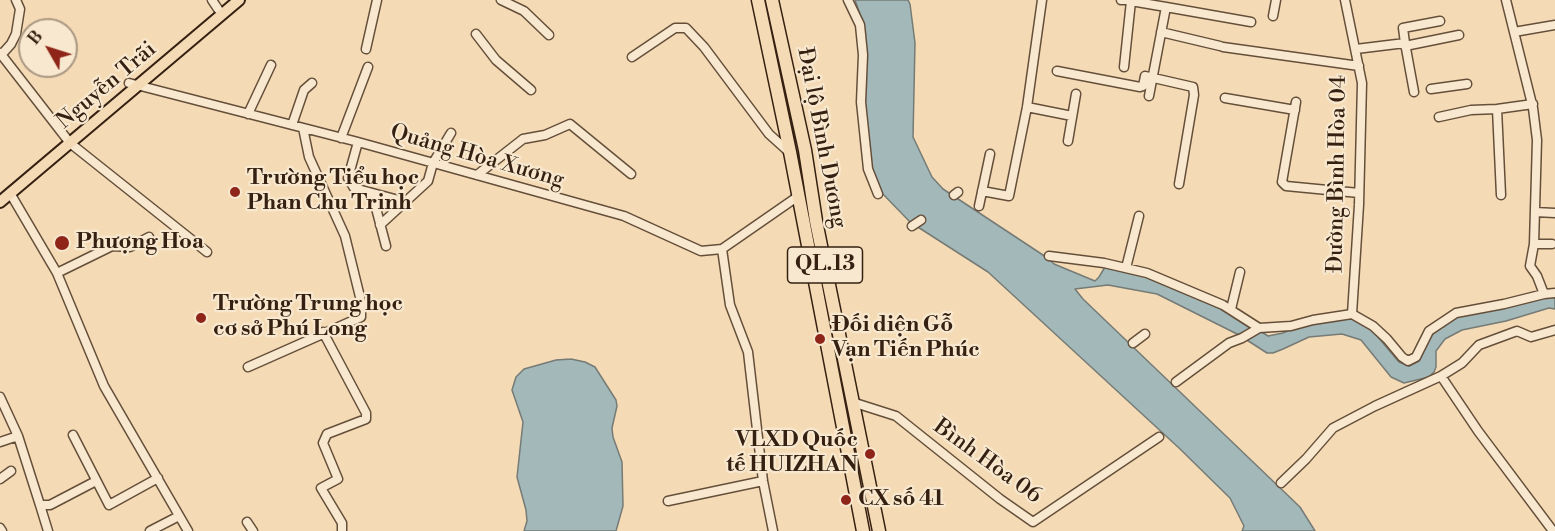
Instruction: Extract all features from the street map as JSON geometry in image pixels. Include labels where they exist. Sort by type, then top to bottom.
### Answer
[{"type":"highway","name":"Đại lộ Bình Dương","points":[[758,0],[790,152],[863,531]]},
{"type":"highway","name":"Đại lộ Bình Dương","points":[[772,0],[805,150],[816,221],[879,531]]},
{"type":"highway","points":[[790,152],[805,150]]},
{"type":"highway","points":[[842,424],[856,421]]},
{"type":"main road","name":"Nguyễn Trãi","points":[[133,84],[215,4],[229,0]]},
{"type":"main road","name":"Nguyễn Trãi","points":[[0,202],[5,193],[133,84],[239,0]]},
{"type":"street","points":[[16,0],[20,9],[16,33],[11,44],[2,54],[22,83],[67,140],[207,252]]},
{"type":"street","points":[[366,49],[377,0]]},
{"type":"street","points":[[501,0],[524,11],[549,35]]},
{"type":"street","points":[[848,0],[860,25],[863,55],[861,102],[868,169],[878,194]]},
{"type":"street","points":[[982,191],[1009,196],[1027,107],[1042,0]]},
{"type":"street","points":[[1120,0],[1251,22]]},
{"type":"street","points":[[1273,16],[1276,0]]},
{"type":"street","name":"Đường Bình Hòa 04","points":[[1345,0],[1362,83],[1352,314]]},
{"type":"street","points":[[1506,0],[1533,104],[1536,133],[1535,212],[1534,244],[1530,266],[1544,294]]},
{"type":"street","points":[[1124,67],[1131,1]]},
{"type":"street","points":[[1149,96],[1166,7]]},
{"type":"street","points":[[1413,92],[1403,28],[1440,21]]},
{"type":"street","points":[[1514,32],[1555,25]]},
{"type":"street","points":[[632,57],[675,28],[686,27],[704,47],[769,134],[790,152]]},
{"type":"street","points":[[1161,32],[1221,47],[1359,66]]},
{"type":"street","points":[[476,34],[496,60],[531,90]]},
{"type":"street","points":[[1356,49],[1405,44],[1459,34]]},
{"type":"street","points":[[248,114],[271,65]]},
{"type":"street","points":[[341,138],[368,67]]},
{"type":"street","points":[[1057,72],[1140,87],[1143,86],[1145,76],[1191,86],[1194,89],[1179,184]]},
{"type":"street","points":[[292,125],[304,90],[312,83]]},
{"type":"street","name":"Quảng Hòa Xương","points":[[133,84],[358,142],[624,216],[701,251],[722,249]]},
{"type":"street","points":[[1431,89],[1467,84]]},
{"type":"street","points":[[1068,141],[1076,94]]},
{"type":"street","points":[[1225,98],[1296,106],[1282,182],[1286,186],[1359,193]]},
{"type":"street","points":[[1439,117],[1471,110],[1533,104]]},
{"type":"street","points":[[1027,107],[1072,116]]},
{"type":"street","points":[[1497,109],[1501,195]]},
{"type":"street","points":[[477,175],[512,145],[523,139],[545,135],[570,124],[631,174]]},
{"type":"street","points":[[248,367],[361,317],[361,301],[345,236],[309,157],[303,128]]},
{"type":"street","points":[[380,225],[428,182],[433,163],[451,132]]},
{"type":"street","points":[[358,142],[348,178],[354,188],[406,202]]},
{"type":"street","points":[[979,206],[990,154]]},
{"type":"street","points":[[5,193],[57,273],[104,386],[188,531]]},
{"type":"street","points":[[372,193],[386,246]]},
{"type":"street","points":[[773,531],[763,481],[748,352],[730,305],[722,249],[797,197]]},
{"type":"street","points":[[1535,212],[1555,213]]},
{"type":"street","points":[[1126,268],[1139,216]]},
{"type":"street","points":[[912,226],[921,220]]},
{"type":"street","points":[[57,273],[106,249],[115,246],[128,247],[149,237]]},
{"type":"street","points":[[1534,244],[1552,244]]},
{"type":"street","points":[[1049,256],[1104,263],[1147,273],[1232,309],[1259,328]]},
{"type":"street","points":[[1232,309],[1240,272]]},
{"type":"street","points":[[1176,382],[1229,343],[1242,339],[1259,328],[1291,326],[1352,314],[1373,326],[1402,357],[1411,361],[1416,357],[1429,331],[1456,313],[1555,293]]},
{"type":"street","points":[[1281,483],[1333,428],[1441,376],[1462,363],[1479,345],[1520,331],[1531,337],[1555,330]]},
{"type":"street","points":[[323,332],[366,413],[366,419],[327,434],[323,443],[338,479],[321,488],[342,524],[342,531]]},
{"type":"street","points":[[1133,343],[1145,334]]},
{"type":"street","points":[[1441,376],[1478,431],[1553,531]]},
{"type":"street","points":[[0,397],[18,436],[48,531]]},
{"type":"street","name":"Bình Hòa 06","points":[[852,402],[896,416],[1000,499],[1033,522],[1157,438]]},
{"type":"street","points":[[73,435],[109,505],[158,478]]},
{"type":"street","points":[[0,442],[18,436]]},
{"type":"street","points":[[0,479],[11,471]]},
{"type":"street","points":[[668,501],[763,481]]},
{"type":"street","points":[[40,505],[50,505],[96,482]]},
{"type":"street","points":[[150,531],[179,516]]},
{"type":"street","points":[[247,522],[253,531]]},
{"type":"shaded area","points":[[855,0],[908,0],[910,4],[915,43],[913,137],[932,177],[943,189],[1054,264],[1095,281],[1105,267],[1146,275],[1231,312],[1268,336],[1296,327],[1345,318],[1356,320],[1372,330],[1399,362],[1409,366],[1419,361],[1429,337],[1457,316],[1545,297],[1555,298],[1555,309],[1549,308],[1506,321],[1462,330],[1445,339],[1436,351],[1436,367],[1429,377],[1404,383],[1391,377],[1361,340],[1342,334],[1309,337],[1273,353],[1267,353],[1239,335],[1157,294],[1108,285],[1075,289],[1300,507],[1315,531],[1242,531],[1244,526],[1230,498],[1179,448],[988,272],[910,222],[880,191],[871,168],[863,100],[863,23]]},
{"type":"shaded area","points":[[571,359],[595,367],[616,400],[617,406],[612,428],[622,462],[623,506],[616,531],[524,531],[527,521],[526,510],[517,477],[523,422],[512,390],[516,377],[524,369],[556,360]]},
{"type":"place","name":"Trường Tiểu học Phan Chu Trinh","points":[[235,192]]},
{"type":"place","name":"Phượng Hoa","points":[[62,243]]},
{"type":"place","name":"Trường Trung học cơ sở Phú Long","points":[[201,318]]},
{"type":"place","name":"Đối diện Gỗ Vạn Tiến Phúc","points":[[820,339]]},
{"type":"place","name":"VLXD Quốc tế HUIZHAN","points":[[870,454]]},
{"type":"place","name":"CX số 41","points":[[846,500]]}]
